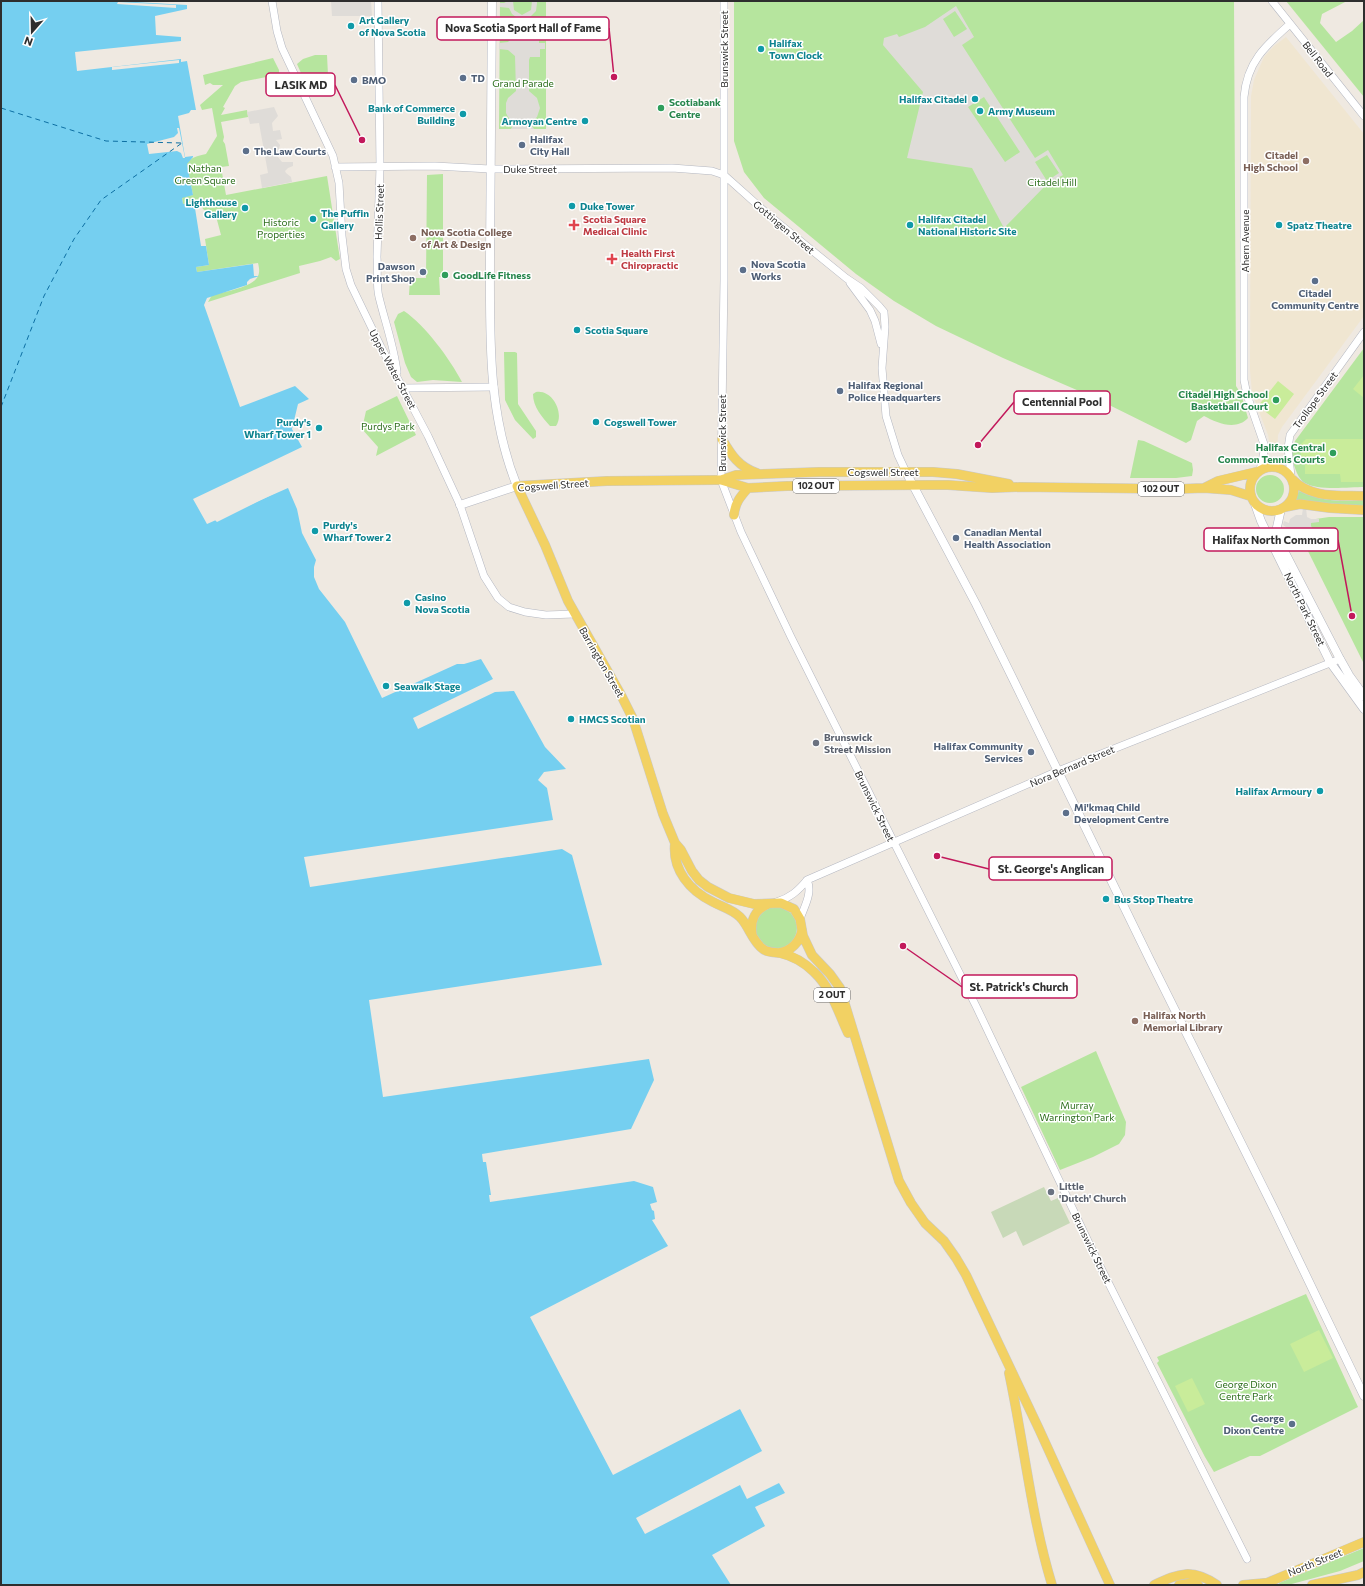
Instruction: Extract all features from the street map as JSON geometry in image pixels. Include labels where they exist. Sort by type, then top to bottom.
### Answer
[{"type":"main road","points":[[492,1],[493,50],[490,169],[490,350],[496,412],[508,462],[517,486]]},
{"type":"main road","points":[[722,439],[732,457],[737,462],[751,471],[762,474]]},
{"type":"main road","points":[[1253,500],[1250,484],[1258,471],[1274,466],[1281,468],[1303,489],[1316,494],[1364,496]]},
{"type":"main road","name":"Cogswell Street","points":[[1204,488],[1218,481],[1258,471]]},
{"type":"main road","name":"Cogswell Street","points":[[721,480],[736,475],[818,472],[906,472],[957,474],[1020,487]]},
{"type":"main road","points":[[906,472],[976,604],[1364,1396]]},
{"type":"main road","points":[[1283,508],[1292,497],[1294,485],[1291,478]]},
{"type":"main road","name":"Cogswell Street","points":[[460,505],[517,486],[607,481],[663,480],[721,480],[748,488],[787,486],[912,485],[948,485],[992,488],[1204,488],[1231,490],[1253,500]]},
{"type":"main road","name":"Barrington Street","points":[[517,486],[545,545],[574,614],[618,689],[633,719],[663,814],[675,842],[695,876],[713,890],[729,898],[747,903],[772,903],[790,906],[796,913],[801,924],[803,936],[812,954],[840,988],[861,1059]]},
{"type":"main road","points":[[734,515],[735,505],[738,498],[748,488]]},
{"type":"main road","name":"102 OUT","points":[[1253,500],[1268,510],[1300,504],[1364,510]]},
{"type":"main road","name":"North Park Street","points":[[1253,500],[1261,521],[1330,662],[1364,709]]},
{"type":"main road","name":"North Park Street","points":[[1283,508],[1277,528],[1279,541],[1340,659],[1364,696]]},
{"type":"main road","name":"Barrington Street","points":[[675,842],[674,852],[676,862],[681,874],[688,884],[705,898],[736,914],[742,920],[757,944],[763,949],[770,952],[779,953],[802,962],[820,979],[831,994],[861,1059]]},
{"type":"main road","points":[[752,935],[751,924],[755,914],[761,908],[772,903]]},
{"type":"main road","points":[[779,953],[788,950],[800,938],[801,924]]},
{"type":"main road","points":[[861,1059],[899,1180],[911,1203],[925,1223],[944,1241],[956,1258],[1007,1360],[1110,1585]]},
{"type":"main road","points":[[1007,1360],[1040,1544],[1052,1585]]},
{"type":"main road","name":"North Street","points":[[1243,1585],[1264,1584],[1364,1542]]},
{"type":"main road","points":[[1154,1585],[1175,1575],[1187,1573],[1199,1575],[1217,1585]]},
{"type":"main road","points":[[1339,1585],[1362,1573]]},
{"type":"main road","name":"North Street","points":[[1312,1585],[1362,1573]]},
{"type":"main road","points":[[1105,1575],[1117,1585]]},
{"type":"main road","points":[[1179,1585],[1192,1583],[1198,1585]]},
{"type":"street","name":"Upper Water Street","points":[[272,1],[277,31],[287,58],[333,156],[339,183],[342,236],[348,275],[367,319],[428,436],[460,505],[484,576],[498,598],[509,607],[525,612],[560,615],[574,614]]},
{"type":"street","name":"Hollis Street","points":[[378,1],[380,167],[377,257],[378,295],[396,360],[397,376]]},
{"type":"street","name":"Brunswick Street","points":[[724,1],[721,480],[734,515],[791,637],[976,1006],[1098,1262],[1247,1559]]},
{"type":"street","name":"Bell Road","points":[[1272,1],[1364,116]]},
{"type":"street","name":"Ahern Avenue","points":[[1258,471],[1265,447],[1247,395],[1244,380],[1244,97],[1248,76],[1256,59],[1269,43],[1290,24]]},
{"type":"street","name":"Duke Street","points":[[335,167],[435,166],[490,169],[672,168],[712,171],[724,175]]},
{"type":"street","name":"Gottingen Street","points":[[724,175],[771,217],[846,278],[861,288],[884,312],[882,375],[886,416],[898,455],[906,472]]},
{"type":"street","name":"Gottingen Street","points":[[846,278],[870,310],[875,321],[882,348]]},
{"type":"street","name":"Trollope Street","points":[[1291,478],[1288,448],[1290,435],[1364,332]]},
{"type":"street","points":[[403,388],[494,387]]},
{"type":"street","name":"Nora Bernard Street","points":[[807,880],[1058,771],[1340,659]]},
{"type":"street","points":[[772,903],[784,900],[794,894],[807,880],[810,885],[808,901],[801,924]]},
{"type":"shaded area","points":[[331,1],[371,1],[372,16],[332,16]]},
{"type":"shaded area","points":[[513,1],[514,10],[522,15],[531,10],[532,1],[537,1],[536,11],[530,17],[530,33],[532,35],[539,36],[539,43],[545,43],[545,49],[540,49],[540,57],[530,57],[529,60],[529,91],[537,98],[540,108],[537,117],[530,123],[534,129],[511,129],[514,123],[506,113],[506,103],[508,98],[516,91],[515,56],[508,50],[499,49],[499,43],[508,42],[515,33],[516,17],[512,14],[509,8],[500,7],[500,3]]},
{"type":"shaded area","points":[[956,6],[974,37],[962,45],[1035,158],[1048,150],[1063,175],[1046,185],[1004,228],[972,168],[907,158],[923,92],[883,45],[884,38],[897,34],[899,37],[925,27]],"holes":[[[955,11],[967,29],[954,37],[943,19]],[[984,97],[1020,152],[1005,162],[968,107]],[[1047,155],[1059,173],[1047,181],[1035,162]]]},
{"type":"shaded area","name":"Citadel High School","points":[[1286,37],[1364,134],[1364,316],[1282,427],[1278,435],[1277,452],[1271,451],[1268,435],[1252,393],[1250,370],[1251,96],[1254,80],[1264,57],[1274,46]]},
{"type":"shaded area","points":[[274,107],[278,116],[272,123],[273,131],[280,130],[282,139],[276,140],[280,145],[277,156],[282,162],[293,162],[293,166],[285,171],[291,177],[292,182],[262,188],[260,175],[268,173],[259,123],[250,124],[247,112]]},
{"type":"shaded area","points":[[1303,508],[1306,508],[1307,517],[1311,519],[1319,519],[1319,522],[1311,523],[1314,531],[1311,534],[1305,528],[1300,534],[1295,533],[1294,540],[1290,540],[1290,530],[1283,525],[1284,521],[1289,523],[1290,519],[1296,515],[1302,515]]},
{"type":"green space","name":"Grand Parade","points":[[500,1],[546,1],[546,129],[499,129]]},
{"type":"green space","name":"Citadel Hill","points":[[734,1],[1234,1],[1236,386],[1241,394],[1248,418],[1243,422],[1232,425],[1220,423],[1204,416],[1197,421],[1191,440],[1186,443],[1093,397],[1003,358],[936,326],[894,301],[856,274],[764,198],[744,172],[734,141]]},
{"type":"green space","points":[[1286,1],[1347,1],[1322,14],[1320,23],[1336,42],[1352,31],[1364,20],[1364,97]]},
{"type":"green space","points":[[315,55],[327,55],[329,95],[311,96],[297,64],[303,59]]},
{"type":"green space","name":"Historic Properties","points":[[273,58],[279,70],[279,76],[276,75],[241,82],[235,86],[223,107],[225,108],[221,115],[247,110],[248,117],[221,122],[224,137],[223,141],[225,144],[229,166],[221,167],[226,195],[327,176],[340,259],[336,261],[331,257],[299,266],[300,273],[208,302],[212,295],[251,283],[258,276],[259,270],[258,263],[197,272],[196,267],[209,265],[205,239],[221,235],[217,220],[203,209],[199,201],[183,204],[182,197],[193,195],[187,164],[192,158],[206,154],[217,136],[212,108],[202,110],[200,105],[223,85],[213,85],[210,83],[205,85],[203,75]]},
{"type":"green space","points":[[443,174],[443,277],[439,277],[440,295],[409,295],[410,278],[426,278],[427,175]]},
{"type":"green space","points":[[404,311],[420,325],[436,343],[451,363],[462,382],[433,380],[417,382],[411,377],[405,363],[394,322],[398,314]]},
{"type":"green space","points":[[1364,348],[1364,487],[1325,488],[1305,483],[1300,479],[1292,458],[1295,441]]},
{"type":"green space","points":[[504,352],[517,353],[518,404],[536,431],[536,437],[533,439],[515,420],[505,400]]},
{"type":"green space","points":[[1364,375],[1364,398],[1353,389]]},
{"type":"green space","name":"Citadel High School Basketball Court","points":[[1278,381],[1294,394],[1275,419],[1258,406]]},
{"type":"green space","points":[[536,392],[547,394],[555,403],[559,415],[556,426],[550,426],[538,412],[533,399],[533,394]]},
{"type":"green space","name":"Purdys Park","points":[[397,396],[416,435],[376,456],[378,447],[362,429],[366,411]]},
{"type":"green space","name":"Halifax Central Common Tennis Courts","points":[[1306,439],[1364,439],[1364,482],[1341,482],[1340,474],[1305,474],[1305,462],[1301,462],[1301,444]]},
{"type":"green space","points":[[1138,440],[1144,441],[1192,463],[1192,476],[1176,478],[1130,478]]},
{"type":"green space","points":[[1270,475],[1280,479],[1284,489],[1280,499],[1270,503],[1260,499],[1256,489],[1260,479]]},
{"type":"green space","points":[[1299,491],[1323,499],[1338,501],[1364,501],[1364,508],[1296,501]]},
{"type":"green space","points":[[1329,517],[1364,517],[1364,664],[1299,533],[1309,520]]},
{"type":"green space","points":[[776,907],[791,913],[797,928],[791,943],[776,949],[761,943],[755,928],[761,913]]},
{"type":"green space","name":"Murray Warrington Park","points":[[1096,1051],[1126,1122],[1125,1135],[1119,1144],[1093,1157],[1060,1170],[1021,1087]]},
{"type":"green space","points":[[1044,1187],[1051,1201],[1058,1198],[1070,1223],[1023,1246],[1016,1231],[1003,1238],[991,1212]]},
{"type":"green space","name":"George Dixon Centre Park","points":[[1306,1294],[1358,1407],[1260,1456],[1250,1456],[1214,1472],[1157,1363],[1159,1361],[1157,1357]]},
{"type":"green space","points":[[1319,1330],[1333,1358],[1304,1372],[1290,1344]]},
{"type":"green space","points":[[1192,1378],[1205,1404],[1188,1412],[1175,1386]]},
{"type":"green space","points":[[1364,1548],[1364,1561],[1340,1571],[1288,1585],[1280,1585],[1279,1583]]},
{"type":"water","points":[[1,1],[118,1],[187,5],[187,9],[155,16],[156,35],[181,37],[181,41],[75,52],[77,71],[181,59],[181,62],[187,61],[196,110],[191,110],[189,113],[178,116],[185,157],[193,156],[187,164],[193,195],[182,198],[183,204],[194,202],[201,246],[206,246],[209,265],[196,267],[197,272],[253,264],[254,276],[259,276],[250,279],[247,282],[247,285],[207,298],[204,305],[240,407],[295,386],[309,399],[298,404],[292,429],[302,447],[193,499],[207,524],[288,488],[297,509],[302,533],[316,560],[314,577],[319,589],[345,622],[382,698],[457,664],[464,664],[481,659],[493,679],[413,718],[418,729],[495,692],[514,691],[545,747],[566,769],[544,772],[538,780],[547,788],[553,820],[304,857],[310,887],[562,849],[572,855],[602,965],[369,1000],[383,1097],[649,1059],[654,1080],[631,1129],[482,1154],[483,1162],[486,1162],[491,1195],[489,1195],[490,1202],[634,1181],[653,1187],[657,1202],[650,1204],[652,1210],[654,1211],[655,1219],[652,1220],[668,1246],[530,1317],[613,1475],[740,1409],[762,1451],[636,1518],[645,1534],[740,1485],[747,1499],[779,1483],[785,1493],[755,1507],[765,1526],[712,1555],[731,1585],[1,1585]]},
{"type":"pier","points":[[118,2],[176,5],[176,8],[117,4]]},
{"type":"pier","points":[[179,60],[179,63],[112,70],[112,67]]},
{"type":"pier","points":[[177,128],[179,128],[185,158],[183,158],[181,153],[177,151],[149,154],[147,144],[174,137],[178,133]]},
{"type":"pier","points":[[289,486],[217,522],[214,519]]},
{"type":"ferry route","points":[[1,108],[106,141],[181,143]]},
{"type":"ferry route","points":[[1,407],[44,296],[74,239],[101,200],[182,143]]},
{"type":"place","name":"Art Gallery of Nova Scotia","points":[[351,26]]},
{"type":"place","name":"Halifax Town Clock","points":[[761,49]]},
{"type":"place","name":"Nova Scotia Sport Hall of Fame","points":[[614,77]]},
{"type":"place","name":"TD","points":[[463,78]]},
{"type":"place","name":"BMO","points":[[354,80]]},
{"type":"place","name":"Halifax Citadel","points":[[975,99]]},
{"type":"place","name":"Scotiabank Centre","points":[[661,108]]},
{"type":"place","name":"Army Museum","points":[[980,111]]},
{"type":"place","name":"Bank of Commerce Building","points":[[463,114]]},
{"type":"place","name":"Armoyan Centre","points":[[585,121]]},
{"type":"place","name":"LASIK MD","points":[[362,140]]},
{"type":"place","name":"Halifax City Hall","points":[[522,145]]},
{"type":"place","name":"The Law Courts","points":[[246,151]]},
{"type":"place","name":"Citadel High School","points":[[1306,161]]},
{"type":"place","name":"Duke Tower","points":[[572,206]]},
{"type":"place","name":"Lighthouse Gallery","points":[[245,208]]},
{"type":"place","name":"The Puffin Gallery","points":[[313,219]]},
{"type":"place","name":"Scotia Square Medical Clinic","points":[[574,225]]},
{"type":"place","name":"Halifax Citadel National Historic Site","points":[[910,225]]},
{"type":"place","name":"Spatz Theatre","points":[[1279,225]]},
{"type":"place","name":"Nova Scotia College of Art & Design","points":[[413,238]]},
{"type":"place","name":"Health First Chiropractic","points":[[612,259]]},
{"type":"place","name":"Nova Scotia Works","points":[[743,270]]},
{"type":"place","name":"Dawson Print Shop","points":[[423,272]]},
{"type":"place","name":"GoodLife Fitness","points":[[445,275]]},
{"type":"place","name":"Citadel Community Centre","points":[[1315,281]]},
{"type":"place","name":"Scotia Square","points":[[577,330]]},
{"type":"place","name":"Halifax Regional Police Headquarters","points":[[840,391]]},
{"type":"place","name":"Citadel High School Basketball Court","points":[[1276,400]]},
{"type":"place","name":"Cogswell Tower","points":[[596,422]]},
{"type":"place","name":"Purdy's Wharf Tower 1","points":[[319,428]]},
{"type":"place","name":"Centennial Pool","points":[[978,445]]},
{"type":"place","name":"Halifax Central Common Tennis Courts","points":[[1333,453]]},
{"type":"place","name":"Purdy's Wharf Tower 2","points":[[315,531]]},
{"type":"place","name":"Canadian Mental Health Association","points":[[956,538]]},
{"type":"place","name":"Casino Nova Scotia","points":[[407,603]]},
{"type":"place","name":"Halifax North Common","points":[[1352,616]]},
{"type":"place","name":"Seawalk Stage","points":[[386,686]]},
{"type":"place","name":"HMCS Scotian","points":[[571,719]]},
{"type":"place","name":"Brunswick Street Mission","points":[[816,743]]},
{"type":"place","name":"Halifax Community Services","points":[[1031,752]]},
{"type":"place","name":"Halifax Armoury","points":[[1320,791]]},
{"type":"place","name":"Mi'kmaq Child Development Centre","points":[[1066,813]]},
{"type":"place","name":"St. George's Anglican","points":[[937,856]]},
{"type":"place","name":"Bus Stop Theatre","points":[[1106,899]]},
{"type":"place","name":"St. Patrick's Church","points":[[903,946]]},
{"type":"place","name":"Halifax North Memorial Library","points":[[1135,1021]]},
{"type":"place","name":"Little 'Dutch' Church","points":[[1051,1192]]},
{"type":"place","name":"George Dixon Centre","points":[[1292,1424]]},
{"type":"park label","name":"Nathan Green Square","points":[[205,174]]}]
